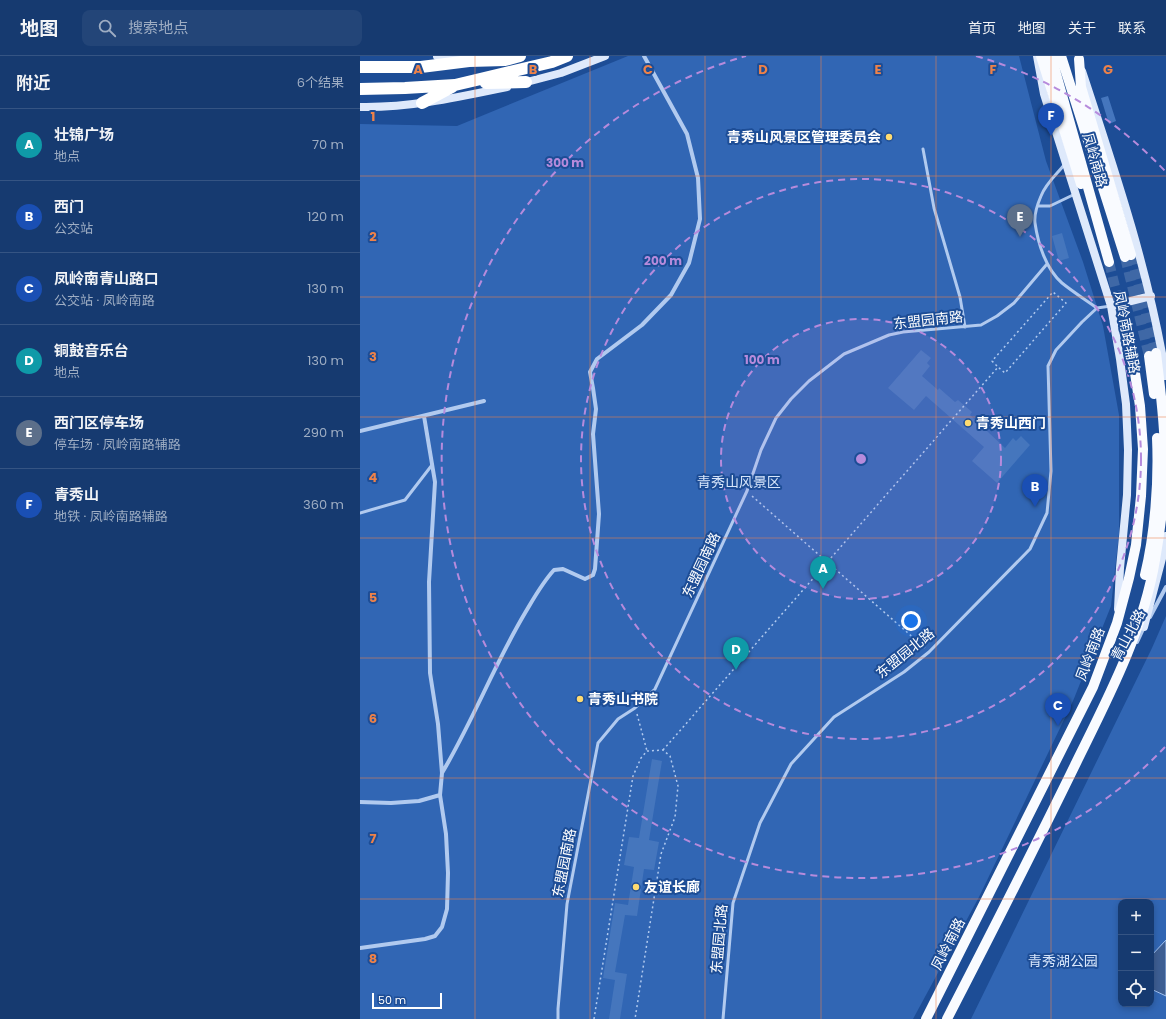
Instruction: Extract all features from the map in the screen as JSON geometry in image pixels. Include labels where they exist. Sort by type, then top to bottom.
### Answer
[{"type":"highway","points":[[360,67],[421,67],[469,61],[505,60],[520,56]]},
{"type":"highway","points":[[422,103],[454,85],[552,62],[566,56]]},
{"type":"highway","points":[[360,89],[526,82]]},
{"type":"main road","points":[[1041,56],[1082,188],[1100,227]]},
{"type":"main road","points":[[1051,56],[1059,62]]},
{"type":"main road","name":"凤岭南路","points":[[1059,62],[1128,256],[1081,87],[1078,58]]},
{"type":"main road","name":"凤岭南路","points":[[1059,62],[1109,262]]},
{"type":"main road","points":[[947,1019],[1110,694],[1135,618],[1147,568],[1155,509],[1158,457],[1152,355]]},
{"type":"main road","name":"凤岭南路","points":[[926,1019],[1093,687],[1117,623],[1136,545],[1141,496],[1143,449],[1140,406],[1134,360]]},
{"type":"street","points":[[437,56],[469,61],[483,56]]},
{"type":"street","points":[[360,107],[379,107],[422,103],[456,98],[561,73],[605,56]]},
{"type":"street","points":[[442,773],[457,748],[512,636],[545,580],[554,570],[563,569],[585,579],[593,575],[595,569],[599,514],[593,434],[596,409],[594,388],[590,372],[597,359],[642,325],[671,295],[689,263],[700,219],[698,178],[687,134],[644,56]]},
{"type":"street","name":"凤岭南路辅路","points":[[1036,56],[1044,94],[1074,194],[1111,306],[1120,359],[1126,404],[1128,450],[1127,495],[1120,568],[1117,623]]},
{"type":"street","name":"凤岭南路辅路","points":[[1078,58],[1112,163],[1151,296],[1166,376]]},
{"type":"street","points":[[1111,306],[1151,296]]},
{"type":"street","points":[[360,431],[484,401]]},
{"type":"street","points":[[360,948],[425,939],[435,936],[442,927],[447,909],[448,873],[446,834],[440,795],[442,773],[438,724],[430,673],[429,582],[434,482],[424,416]]},
{"type":"street","points":[[1144,627],[1164,551],[1166,536]]},
{"type":"street","name":"青山北路","points":[[1110,694],[1166,587]]},
{"type":"street","points":[[360,802],[391,803],[419,801],[440,795]]},
{"type":"lane","points":[[923,149],[934,208],[960,297],[965,327]]},
{"type":"lane","points":[[1066,164],[1046,185],[1038,206],[1035,221],[1042,253],[1047,264],[1061,282],[1097,308],[1111,306]]},
{"type":"lane","points":[[1038,206],[1050,206],[1074,194]]},
{"type":"lane","name":"东盟园南路","points":[[558,1019],[567,904],[598,743],[618,719],[635,708],[655,689],[747,491],[761,450],[776,418],[791,399],[815,377],[844,354],[889,335],[903,332],[981,325],[997,316],[1014,303],[1047,264]]},
{"type":"lane","name":"东盟园北路","points":[[723,1019],[733,903],[760,823],[791,764],[834,717],[904,672],[929,652],[1030,549],[1047,513],[1051,471],[1048,366],[1056,350],[1097,308]]},
{"type":"lane","points":[[360,513],[405,500],[432,465]]},
{"type":"path","points":[[1053,292],[1066,303],[1005,373],[998,367],[992,361],[1053,292]]},
{"type":"path","points":[[663,750],[998,367]]},
{"type":"path","points":[[747,491],[929,652]]},
{"type":"path","points":[[635,708],[647,750]]},
{"type":"path","points":[[635,1019],[662,854],[675,817],[678,786],[670,756],[663,750],[647,750]]},
{"type":"path","points":[[594,1019],[634,776],[641,758],[647,750]]},
{"type":"green space","name":"青秀山风景区","points":[[628,56],[1019,56],[1046,161],[1083,262],[1103,326],[1119,415],[1119,534],[1111,606],[1073,701],[979,897],[913,1019],[360,1019],[360,124],[457,126]]},
{"type":"green space","name":"青秀湖公园","points":[[1166,616],[1166,1019],[971,1019],[1152,648]]},
{"type":"shaded area","points":[[1166,940],[1166,996],[1154,990],[1154,953]]},
{"type":"building","points":[[1108,96],[1116,121],[1109,124],[1101,98]]},
{"type":"building","points":[[1062,233],[1069,258],[1059,261],[1052,236]]},
{"type":"building","name":"青秀山西门","points":[[921,350],[931,358],[927,363],[930,366],[922,376],[938,390],[939,388],[955,402],[958,400],[972,412],[970,415],[1005,448],[1013,438],[1016,441],[1021,436],[1030,445],[997,483],[972,461],[984,447],[926,396],[914,410],[888,388]]},
{"type":"building","name":"友谊长廊","points":[[652,759],[662,761],[649,840],[659,842],[654,870],[644,869],[637,916],[625,915],[615,972],[627,974],[620,1019],[609,1019],[615,980],[603,978],[615,903],[628,905],[634,867],[624,865],[629,837],[639,838]]},
{"type":"tunnel","points":[[1131,255],[1156,353]]},
{"type":"tunnel","points":[[1125,257],[1149,356]]},
{"type":"tunnel","points":[[1109,262],[1133,360]]},
{"type":"place","name":"青秀山","points":[[1051,136]]},
{"type":"place","name":"青秀山风景区管理委员会","points":[[889,137]]},
{"type":"place","name":"西门区停车场","points":[[1020,237]]},
{"type":"place","name":"青秀山西门","points":[[968,423]]},
{"type":"place","name":"西门","points":[[1035,507]]},
{"type":"place","name":"壮锦广场","points":[[823,589]]},
{"type":"place","name":"铜鼓音乐台","points":[[736,670]]},
{"type":"place","name":"青秀山书院","points":[[580,699]]},
{"type":"place","name":"凤岭南青山路口","points":[[1058,726]]},
{"type":"place","name":"友谊长廊","points":[[636,887]]}]
